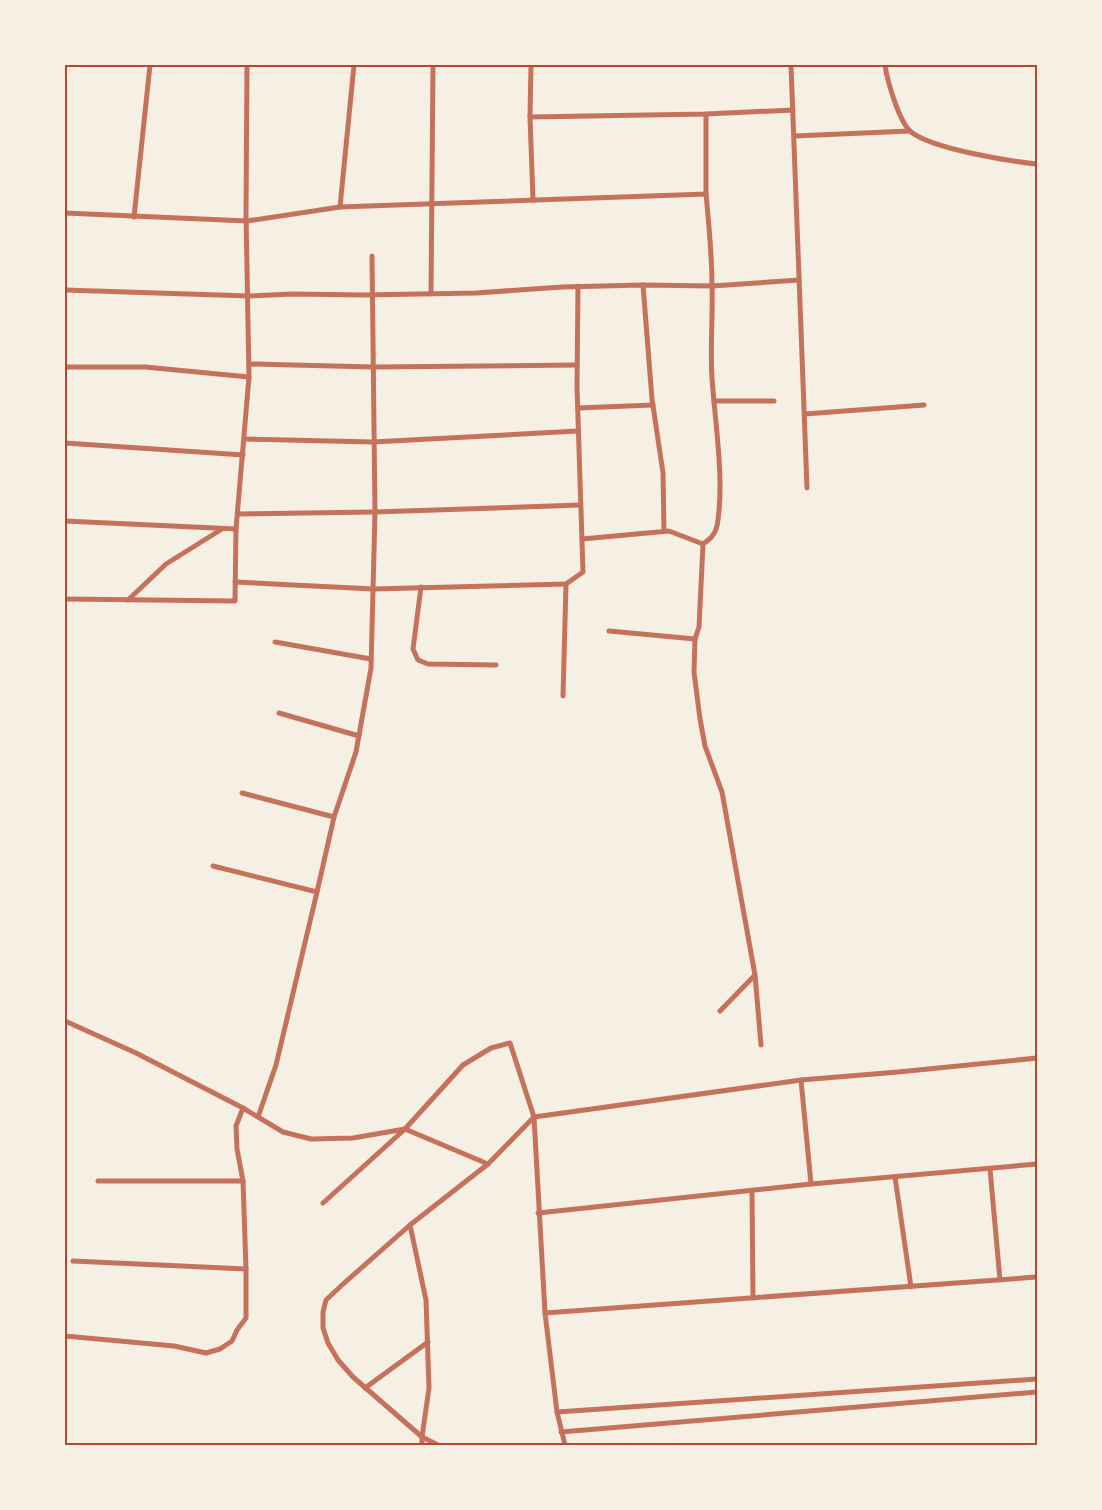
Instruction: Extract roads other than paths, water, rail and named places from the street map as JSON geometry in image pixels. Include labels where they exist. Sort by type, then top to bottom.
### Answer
[{"type":"street","points":[[134,216],[150,65]]},
{"type":"street","points":[[65,599],[235,602],[236,529],[249,377],[247,65]]},
{"type":"street","points":[[340,206],[354,65]]},
{"type":"street","points":[[431,294],[433,65]]},
{"type":"street","points":[[531,65],[532,200]]},
{"type":"street","points":[[791,65],[807,488]]},
{"type":"street","points":[[885,65],[887,79],[895,101],[910,131]]},
{"type":"street","points":[[530,117],[706,114],[792,110]]},
{"type":"street","points":[[706,114],[706,194],[711,244],[712,286],[712,376],[719,487],[716,528],[712,537],[703,544],[694,672],[705,746],[722,792],[755,975],[761,1045]]},
{"type":"street","points":[[794,136],[910,131],[938,145],[1002,159],[1037,164]]},
{"type":"street","points":[[65,213],[247,221],[340,206],[706,194]]},
{"type":"street","points":[[258,1117],[276,1065],[334,817],[356,752],[371,668],[375,512],[372,256]]},
{"type":"street","points":[[65,290],[249,296],[293,294],[372,295],[476,293],[578,286],[712,286],[799,280]]},
{"type":"street","points":[[643,285],[653,405],[663,473],[664,531]]},
{"type":"street","points":[[235,582],[373,588],[566,584],[583,572],[578,431],[578,286]]},
{"type":"street","points":[[249,364],[373,367],[577,365]]},
{"type":"street","points":[[65,367],[145,367],[249,377]]},
{"type":"street","points":[[714,401],[774,401]]},
{"type":"street","points":[[578,408],[653,405]]},
{"type":"street","points":[[805,414],[924,405]]},
{"type":"street","points":[[244,440],[373,442],[578,431]]},
{"type":"street","points":[[65,443],[243,455]]},
{"type":"street","points":[[238,514],[375,512],[580,504]]},
{"type":"street","points":[[65,522],[236,529]]},
{"type":"street","points":[[128,600],[166,564],[222,528]]},
{"type":"street","points":[[582,539],[669,531],[703,544]]},
{"type":"street","points":[[563,696],[566,584]]},
{"type":"street","points":[[422,588],[413,650],[418,660],[428,664],[496,665]]},
{"type":"street","points":[[609,630],[695,639]]},
{"type":"street","points":[[274,642],[371,659]]},
{"type":"street","points":[[279,713],[359,736]]},
{"type":"street","points":[[242,793],[334,817]]},
{"type":"street","points":[[213,866],[317,892]]},
{"type":"street","points":[[720,1011],[755,975]]},
{"type":"street","points":[[65,1021],[123,1046],[243,1108],[283,1132],[310,1139],[353,1138],[405,1128],[488,1164]]},
{"type":"street","points":[[323,1203],[405,1128],[463,1065],[491,1048],[510,1043],[534,1117],[538,1213],[546,1313],[557,1412],[564,1445]]},
{"type":"street","points":[[438,1445],[422,1437],[348,1371],[333,1351],[323,1328],[323,1312],[326,1300],[410,1225],[488,1164],[534,1117],[801,1080],[1037,1058]]},
{"type":"street","points":[[801,1080],[811,1184]]},
{"type":"street","points":[[65,1336],[174,1346],[206,1353],[220,1349],[232,1341],[246,1318],[243,1181],[237,1149],[236,1126],[243,1108]]},
{"type":"street","points":[[538,1213],[811,1184],[1037,1164]]},
{"type":"street","points":[[990,1169],[1000,1280]]},
{"type":"street","points":[[895,1178],[911,1287]]},
{"type":"street","points":[[98,1181],[243,1181]]},
{"type":"street","points":[[752,1190],[753,1298]]},
{"type":"street","points":[[410,1225],[426,1300],[429,1388],[422,1445]]},
{"type":"street","points":[[73,1260],[246,1269]]},
{"type":"street","points":[[546,1313],[1037,1277]]},
{"type":"street","points":[[365,1388],[428,1342]]},
{"type":"street","points":[[557,1412],[1037,1379]]},
{"type":"street","points":[[561,1432],[1037,1392]]}]
